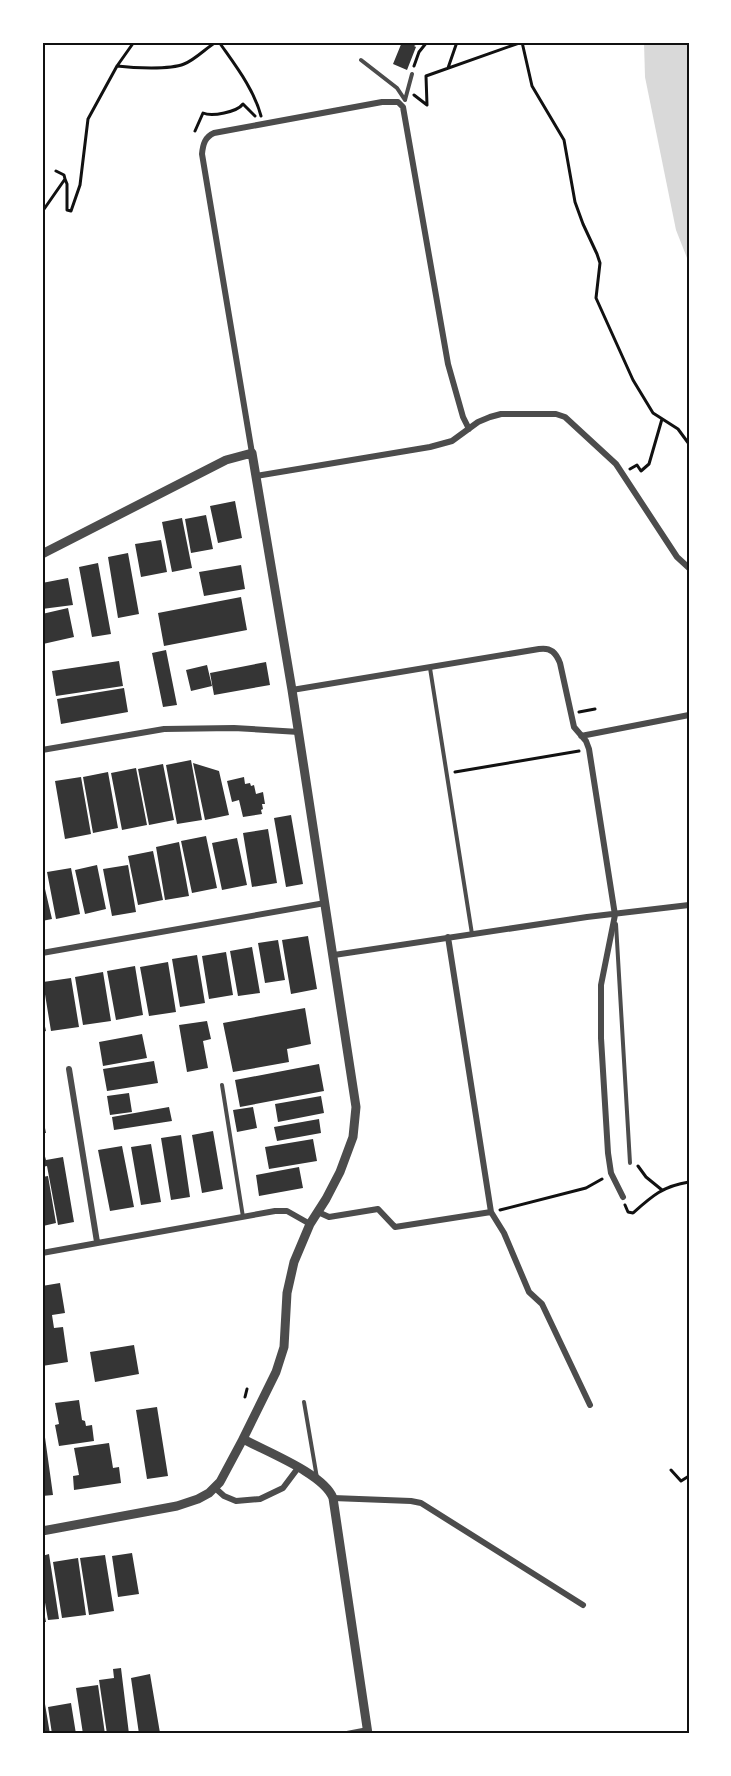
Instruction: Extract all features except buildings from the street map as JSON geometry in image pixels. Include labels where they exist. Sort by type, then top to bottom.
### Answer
[{"type":"street","points":[[42,1531],[177,1506],[198,1499],[220,1482],[281,1359],[286,1335],[289,1277],[310,1224],[340,1172],[353,1137],[356,1120],[354,1084],[299,732],[202,154],[208,136],[382,102],[402,103],[448,364],[463,417],[469,429]]},
{"type":"street","points":[[256,476],[430,447],[452,441],[484,419],[501,414],[556,414],[565,417],[616,464],[677,557],[689,568]]},
{"type":"street","points":[[42,554],[226,460],[252,453]]},
{"type":"street","points":[[292,690],[539,649],[551,650],[557,655],[574,727],[586,741],[589,749],[615,915],[601,985],[601,1038],[608,1153],[611,1173],[623,1197]]},
{"type":"street","points":[[581,736],[689,715]]},
{"type":"street","points":[[42,750],[164,729],[234,728],[299,732]]},
{"type":"street","points":[[42,953],[325,903]]},
{"type":"street","points":[[334,955],[587,917],[689,905]]},
{"type":"street","points":[[447,938],[490,1212],[504,1233],[529,1292],[542,1304],[590,1405]]},
{"type":"street","points":[[69,1069],[98,1242]]},
{"type":"street","points":[[318,1212],[329,1217],[378,1209],[395,1227],[490,1212]]},
{"type":"street","points":[[42,1252],[275,1211],[287,1211],[310,1224]]},
{"type":"street","points":[[243,1439],[317,1479],[330,1491],[333,1498],[368,1732],[347,1734]]},
{"type":"street","points":[[214,1488],[224,1496],[236,1501],[260,1498],[283,1488],[298,1468]]},
{"type":"street","points":[[333,1498],[421,1503],[583,1605]]},
{"type":"lane","points":[[361,60],[397,88],[402,103]]},
{"type":"lane","points":[[402,103],[412,74]]},
{"type":"lane","points":[[430,667],[472,934]]},
{"type":"lane","points":[[615,915],[630,1163]]},
{"type":"lane","points":[[222,1085],[243,1216]]},
{"type":"lane","points":[[304,1402],[317,1479]]},
{"type":"path","points":[[56,171],[64,175],[67,184],[67,210],[71,211],[80,184],[88,119],[117,66],[134,42]]},
{"type":"path","points":[[117,66],[172,67],[186,64],[205,48],[218,42],[239,70],[258,106],[262,124]]},
{"type":"path","points":[[412,74],[419,52],[427,42]]},
{"type":"path","points":[[448,68],[457,42]]},
{"type":"path","points":[[408,90],[427,105],[426,76],[522,42],[532,86],[564,140],[575,202],[600,263],[596,298],[633,380],[653,413],[678,429],[689,444]]},
{"type":"path","points":[[195,131],[203,113],[209,116],[239,109],[243,104],[262,124]]},
{"type":"path","points":[[42,212],[65,180]]},
{"type":"path","points":[[630,470],[637,465],[641,471],[649,464],[662,419]]},
{"type":"path","points":[[571,713],[595,709]]},
{"type":"path","points":[[447,773],[580,750]]},
{"type":"path","points":[[630,1163],[638,1164],[641,1173],[662,1190]]},
{"type":"path","points":[[490,1212],[586,1188],[611,1173]]},
{"type":"path","points":[[628,1212],[633,1213],[662,1190],[689,1182]]},
{"type":"path","points":[[245,1397],[247,1389]]},
{"type":"path","points":[[671,1470],[681,1481],[689,1476]]},
{"type":"shaded area","points":[[644,42],[689,42],[689,263],[676,230],[645,77]]}]
